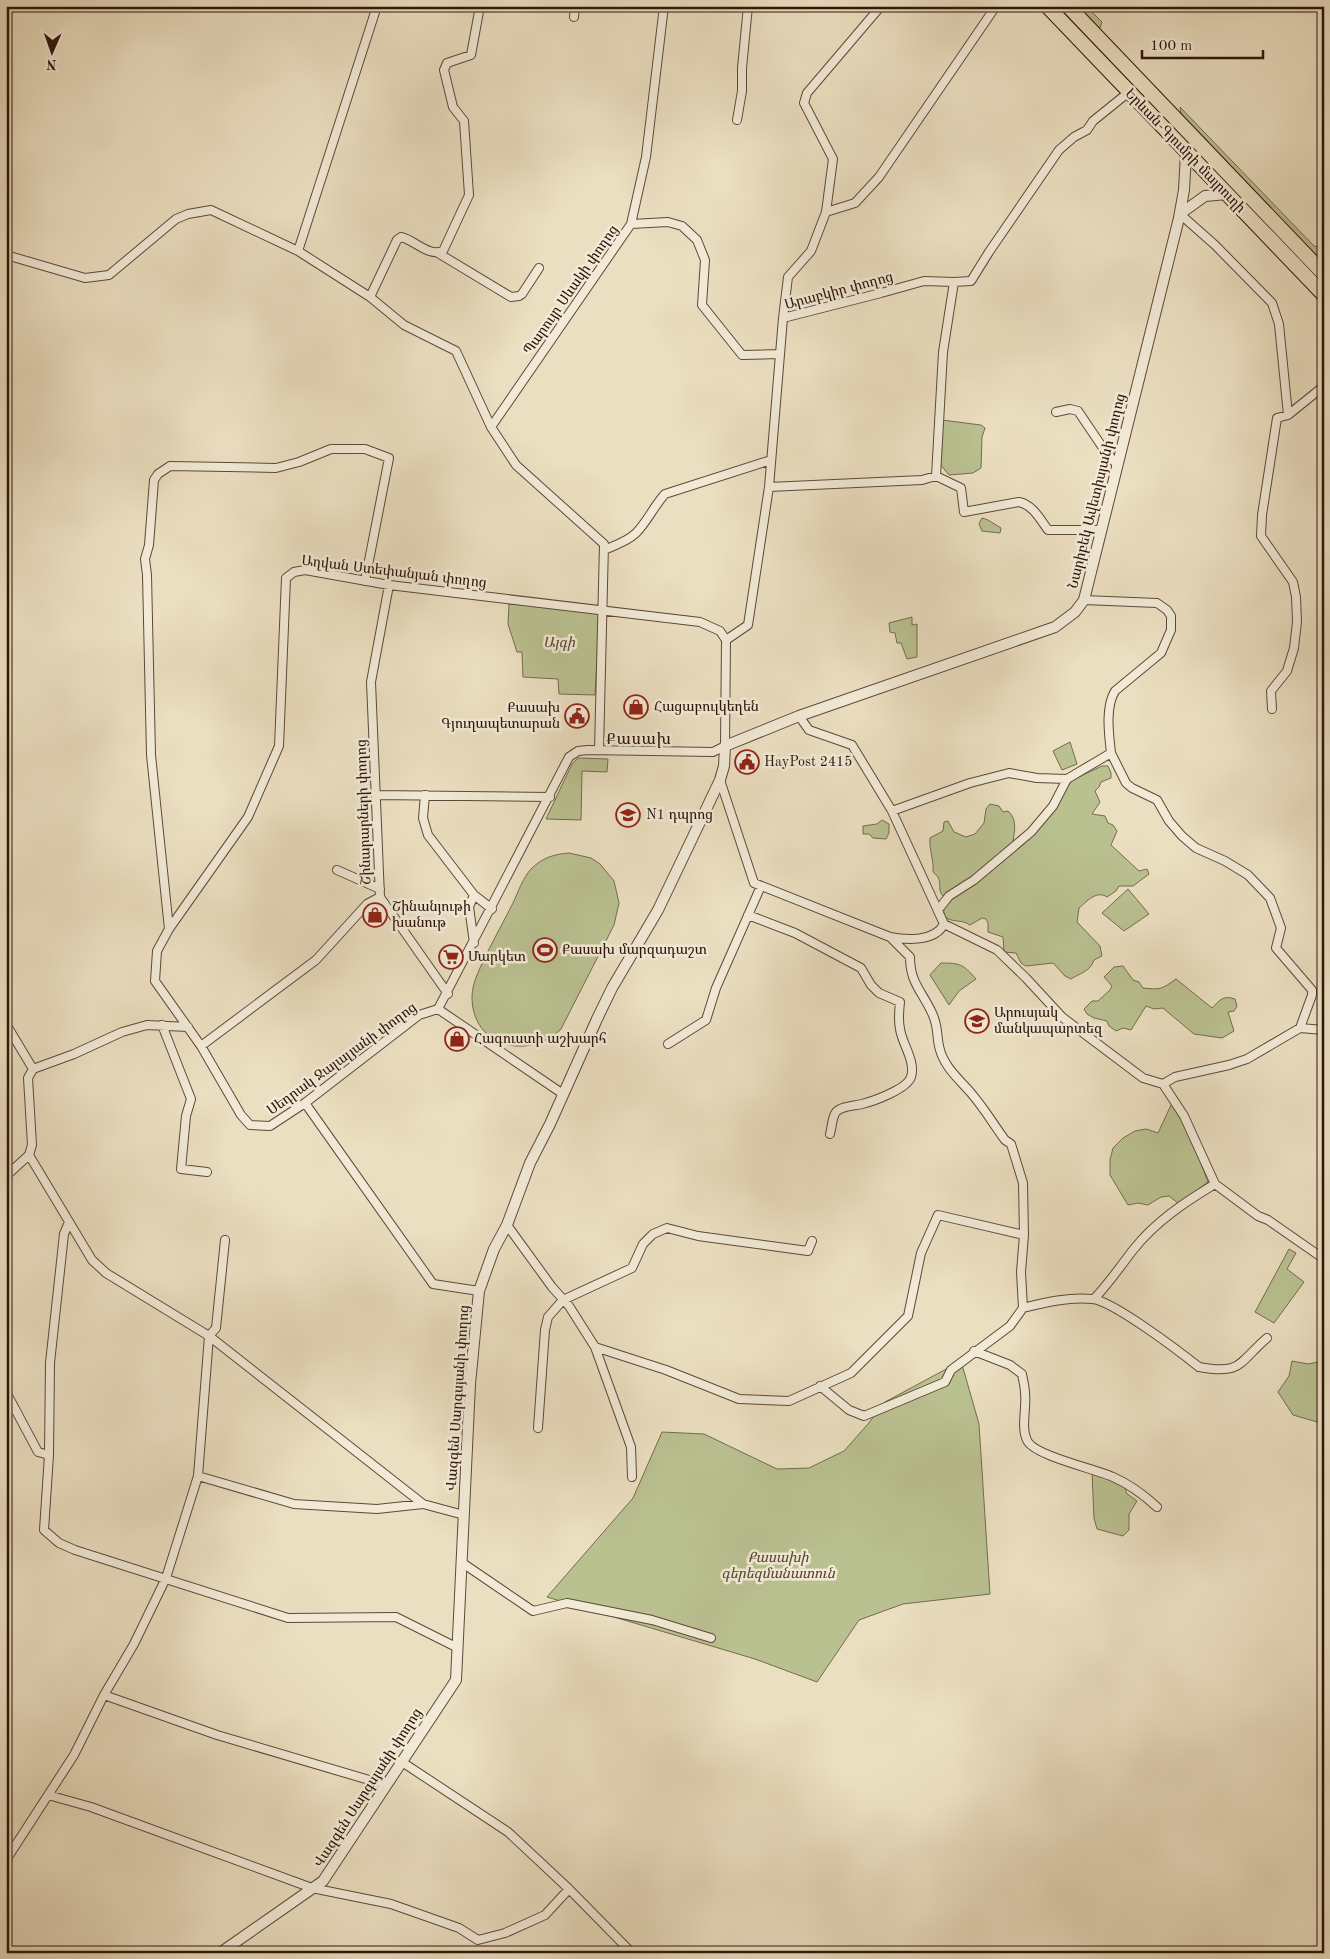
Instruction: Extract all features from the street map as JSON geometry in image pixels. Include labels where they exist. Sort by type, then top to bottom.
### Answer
[{"type":"highway","name":"Երևան-Գյումրի մայրուղի","points":[[1047,6],[1324,295]]},
{"type":"highway","name":"Երևան-Գյումրի մայրուղի","points":[[1068,6],[1324,274]]},
{"type":"street","points":[[298,251],[377,6]]},
{"type":"street","points":[[438,253],[442,251],[469,195],[464,121],[453,107],[444,70],[447,63],[471,55],[480,6]]},
{"type":"street","points":[[574,17],[575,6]]},
{"type":"street","name":"Պարույր Սևակի փողոց","points":[[491,427],[631,224],[646,157],[664,6]]},
{"type":"street","points":[[737,120],[742,91],[742,68],[748,6]]},
{"type":"street","points":[[783,318],[788,277],[811,251],[826,212],[833,159],[804,104],[807,93],[881,6]]},
{"type":"street","points":[[826,212],[855,203],[878,177],[996,6]]},
{"type":"street","name":"Արաբկիր փողոց","points":[[726,640],[748,625],[769,487],[783,318],[924,280],[971,281],[1059,150],[1074,137],[1087,130],[1093,121],[1129,92]]},
{"type":"street","name":"Նարիբեկ Ավետիսյանի փողոց","points":[[725,746],[799,716],[1055,627],[1075,612],[1084,600],[1180,214],[1186,153]]},
{"type":"street","points":[[1226,194],[1205,196],[1180,214],[1215,246],[1272,304],[1279,324],[1288,415]]},
{"type":"street","points":[[6,255],[85,278],[109,275],[176,219],[188,214],[211,210],[298,251],[370,297],[404,325],[456,352],[491,427],[516,465],[604,544],[599,750]]},
{"type":"street","points":[[631,224],[668,222],[682,226],[696,240],[705,260],[702,305],[742,355],[779,354]]},
{"type":"street","points":[[370,297],[397,240],[401,237],[407,238],[431,252],[438,253],[511,297],[522,294],[539,268]]},
{"type":"street","points":[[936,476],[942,352],[954,282]]},
{"type":"street","points":[[1272,709],[1271,691],[1287,671],[1294,648],[1297,622],[1296,597],[1292,582],[1261,536],[1262,515],[1277,418],[1288,415],[1324,386]]},
{"type":"street","points":[[1056,412],[1070,409],[1078,411],[1117,465]]},
{"type":"street","points":[[169,929],[150,755],[148,575],[145,559],[149,545],[154,480],[158,474],[170,466],[276,468],[299,462],[330,449],[365,449],[389,458],[365,581]]},
{"type":"street","points":[[604,550],[616,546],[636,534],[654,506],[665,494],[771,460]]},
{"type":"street","points":[[769,487],[922,480],[936,476],[961,488],[964,512],[1020,502],[1032,508],[1048,530],[1102,530]]},
{"type":"street","name":"Աղվան Ստեփանյան փողոց","points":[[241,1115],[202,1046],[156,981],[157,950],[169,929],[248,817],[279,746],[286,578],[294,572],[305,570],[389,585],[700,622],[720,631],[726,640]]},
{"type":"street","name":"Շինարարների փողոց","points":[[202,1046],[316,960],[367,904],[380,897],[371,682],[389,585]]},
{"type":"street","points":[[1084,600],[1157,603],[1167,610],[1171,616],[1171,630],[1160,653],[1115,691],[1111,697],[1109,724],[1111,753],[1126,783],[1157,800],[1168,821],[1182,836],[1196,848],[1225,861],[1248,875],[1270,898],[1281,928],[1276,948],[1312,990],[1312,995],[1300,1028]]},
{"type":"street","points":[[725,746],[726,640]]},
{"type":"street","points":[[799,716],[809,730],[852,745],[892,811],[944,924],[997,950],[1062,1017],[1143,1078],[1163,1084],[1184,1116],[1215,1184],[1258,1216],[1268,1220],[1324,1259]]},
{"type":"street","name":"Սեդրակ Ջալալյանի փողոց","points":[[241,1115],[250,1125],[270,1126],[305,1103],[420,1015],[438,1009],[448,994],[569,757],[578,751],[713,752],[725,746]]},
{"type":"street","name":"Վազգեն Սարգսյանի փողոց","points":[[220,1953],[323,1881],[456,1680],[470,1384],[479,1291],[494,1249],[507,1225],[530,1163],[550,1124],[596,1019],[658,910],[693,833],[720,780],[724,766],[725,746]]},
{"type":"street","points":[[938,910],[950,896],[974,880],[1036,827],[1052,806],[1067,779],[1111,753]]},
{"type":"street","points":[[892,811],[970,783],[1008,773],[1036,778],[1067,779]]},
{"type":"street","points":[[720,780],[754,883],[890,937],[901,939],[927,936],[942,929],[944,924]]},
{"type":"street","points":[[376,795],[550,797]]},
{"type":"street","points":[[425,795],[423,818],[428,835],[474,895],[492,909]]},
{"type":"street","points":[[336,870],[380,888]]},
{"type":"street","points":[[668,1044],[706,1020],[716,988],[761,886]]},
{"type":"street","points":[[474,895],[469,907],[474,943]]},
{"type":"street","points":[[380,897],[448,994]]},
{"type":"street","points":[[748,915],[795,933],[861,968],[871,985],[879,993],[900,1002],[899,1028],[902,1042],[912,1065],[908,1083],[864,1104],[838,1110],[834,1114],[830,1134]]},
{"type":"street","points":[[890,937],[910,957],[910,970],[914,983],[932,1012],[938,1027],[940,1050],[947,1064],[957,1079],[972,1094],[1004,1140],[1011,1144],[1023,1183],[1024,1235],[1021,1272],[1024,1308]]},
{"type":"street","points":[[438,1009],[563,1094]]},
{"type":"street","points":[[6,1024],[33,1069]]},
{"type":"street","points":[[6,1176],[29,1155],[32,1146],[28,1078],[33,1069],[74,1054],[122,1032],[147,1025],[188,1027]]},
{"type":"street","points":[[162,1026],[191,1099],[186,1116],[181,1168],[207,1172]]},
{"type":"street","points":[[1163,1084],[1175,1077],[1247,1059],[1300,1028],[1324,1030]]},
{"type":"street","points":[[305,1103],[433,1284],[479,1291]]},
{"type":"street","points":[[29,1155],[92,1260],[106,1273],[208,1336],[423,1504]]},
{"type":"street","points":[[1094,1299],[1116,1275],[1134,1249],[1155,1228],[1182,1204],[1215,1184]]},
{"type":"street","points":[[594,1347],[666,1370],[739,1399],[789,1401],[851,1373],[908,1316],[921,1253],[938,1215],[1024,1235]]},
{"type":"street","points":[[69,1222],[64,1234],[50,1363],[49,1455],[44,1530],[59,1543],[75,1550],[288,1618],[396,1617],[458,1648]]},
{"type":"street","points":[[507,1225],[564,1300],[594,1347],[631,1447],[632,1477]]},
{"type":"street","points":[[538,1428],[545,1330],[548,1317],[564,1300],[632,1268],[643,1244],[653,1234],[667,1228],[698,1236],[808,1251],[812,1241]]},
{"type":"street","points":[[6,1860],[74,1755],[104,1695],[134,1644],[166,1578],[198,1476],[208,1336],[216,1328],[225,1240]]},
{"type":"street","points":[[820,1386],[849,1410],[864,1416],[945,1382],[951,1370],[1010,1326],[1024,1308],[1061,1299],[1094,1299],[1122,1312],[1199,1367],[1222,1370],[1233,1369],[1240,1365],[1267,1338]]},
{"type":"street","points":[[974,1352],[1010,1365],[1022,1374],[1026,1394],[1025,1434],[1029,1444],[1057,1460],[1087,1467],[1114,1478],[1145,1496],[1157,1507]]},
{"type":"street","points":[[6,1392],[38,1452],[49,1455]]},
{"type":"street","points":[[198,1476],[294,1504],[377,1509],[423,1504],[464,1515]]},
{"type":"street","points":[[461,1562],[533,1611],[567,1603],[652,1620],[711,1638]]},
{"type":"street","points":[[104,1695],[217,1735],[386,1785]]},
{"type":"street","points":[[402,1762],[508,1832],[569,1889],[632,1953]]},
{"type":"street","points":[[48,1795],[91,1807],[312,1888],[390,1904],[459,1928],[478,1940],[505,1933],[545,1915],[569,1889]]},
{"type":"green space","points":[[1053,6],[1062,6],[1324,280],[1324,289]]},
{"type":"green space","points":[[1074,6],[1086,6],[1102,22],[1100,28],[1098,29]]},
{"type":"green space","points":[[1180,107],[1314,246],[1324,248],[1324,257],[1312,256],[1181,114]]},
{"type":"green space","points":[[942,420],[981,425],[985,428],[982,437],[981,468],[973,473],[949,475],[940,464]]},
{"type":"green space","points":[[982,518],[1001,528],[1000,533],[982,531],[979,524]]},
{"type":"green space","name":"Այգի","points":[[509,604],[600,609],[595,695],[559,694],[558,679],[523,677],[522,652],[517,652],[508,624]]},
{"type":"green space","points":[[912,617],[912,625],[917,624],[917,657],[907,659],[901,643],[897,643],[895,633],[890,632],[889,623]]},
{"type":"green space","points":[[1070,742],[1077,764],[1062,770],[1053,751]]},
{"type":"green space","points":[[578,758],[608,759],[607,772],[582,771],[581,820],[546,819],[572,764]]},
{"type":"green space","points":[[1102,766],[1108,766],[1111,778],[1101,782],[1095,791],[1100,802],[1092,814],[1105,816],[1108,823],[1113,825],[1117,831],[1111,845],[1139,871],[1147,869],[1149,874],[1133,886],[1119,886],[1116,891],[1107,897],[1100,895],[1092,897],[1079,908],[1077,922],[1100,946],[1102,956],[1094,960],[1087,970],[1071,979],[1065,976],[1053,963],[1026,966],[1021,963],[1016,953],[1004,952],[1003,937],[988,932],[986,919],[982,918],[970,925],[945,917],[943,908],[944,897],[941,892],[938,876],[933,871],[930,842],[930,838],[943,831],[944,822],[948,821],[954,832],[966,837],[975,834],[984,823],[986,809],[990,804],[999,806],[1003,812],[1008,811],[1011,814],[1015,825],[1013,841],[1031,836],[1056,805],[1072,780]]},
{"type":"green space","points":[[882,820],[889,824],[889,833],[886,839],[873,838],[869,834],[863,834],[863,826],[877,824]]},
{"type":"green space","name":"Քասախ մարզադաշտ","points":[[569,853],[591,858],[600,864],[614,881],[619,903],[614,925],[561,1029],[548,1039],[533,1045],[518,1046],[504,1044],[491,1038],[481,1028],[474,1014],[472,997],[475,980],[528,873],[544,859],[558,854]]},
{"type":"green space","points":[[1128,889],[1149,914],[1124,931],[1102,913]]},
{"type":"green space","points":[[941,963],[961,965],[976,979],[959,991],[949,1005],[930,975]]},
{"type":"green space","points":[[1123,966],[1133,980],[1139,982],[1143,988],[1161,988],[1176,979],[1212,1008],[1225,998],[1235,999],[1237,1006],[1234,1011],[1228,1012],[1234,1031],[1222,1038],[1194,1034],[1163,1008],[1154,1009],[1146,1006],[1131,1030],[1123,1028],[1116,1031],[1109,1026],[1107,1021],[1087,1014],[1084,1009],[1092,1001],[1098,1001],[1112,986],[1104,977],[1114,967]]},
{"type":"green space","points":[[1171,1105],[1182,1118],[1187,1128],[1208,1182],[1178,1203],[1169,1196],[1161,1197],[1148,1205],[1138,1203],[1128,1205],[1110,1175],[1110,1160],[1113,1148],[1123,1138],[1135,1131],[1146,1129],[1158,1133]]},
{"type":"green space","points":[[1289,1249],[1296,1253],[1287,1269],[1304,1282],[1274,1323],[1255,1312]]},
{"type":"green space","name":"Քասախի գերեզմանատուն","points":[[961,1361],[979,1424],[990,1594],[903,1604],[859,1620],[817,1682],[755,1659],[547,1597],[633,1498],[662,1432],[704,1434],[777,1469],[809,1468],[844,1451],[885,1402]]},
{"type":"green space","points":[[1292,1361],[1308,1364],[1324,1361],[1324,1424],[1293,1415],[1278,1392],[1289,1376]]},
{"type":"green space","points":[[1092,1472],[1120,1484],[1126,1489],[1126,1493],[1137,1501],[1129,1514],[1129,1530],[1123,1536],[1097,1529],[1094,1518]]},
{"type":"place","name":"Հացաբուլկեղեն","points":[[636,707]]},
{"type":"place","name":"Քասախ Գյուղապետարան","points":[[577,716]]},
{"type":"place","name":"HayPost 2415","points":[[747,762]]},
{"type":"place","name":"N1 դպրոց","points":[[628,815]]},
{"type":"place","name":"Շինանյութի խանութ","points":[[375,915]]},
{"type":"place","name":"Քասախ մարզադաշտ","points":[[545,950]]},
{"type":"place","name":"Մարկետ","points":[[451,957]]},
{"type":"place","name":"Արուսյակ մանկապարտեզ","points":[[977,1021]]},
{"type":"place","name":"Հագուստի աշխարհ","points":[[457,1039]]},
{"type":"district","name":"Քասախ","points":[[639,740]]}]
